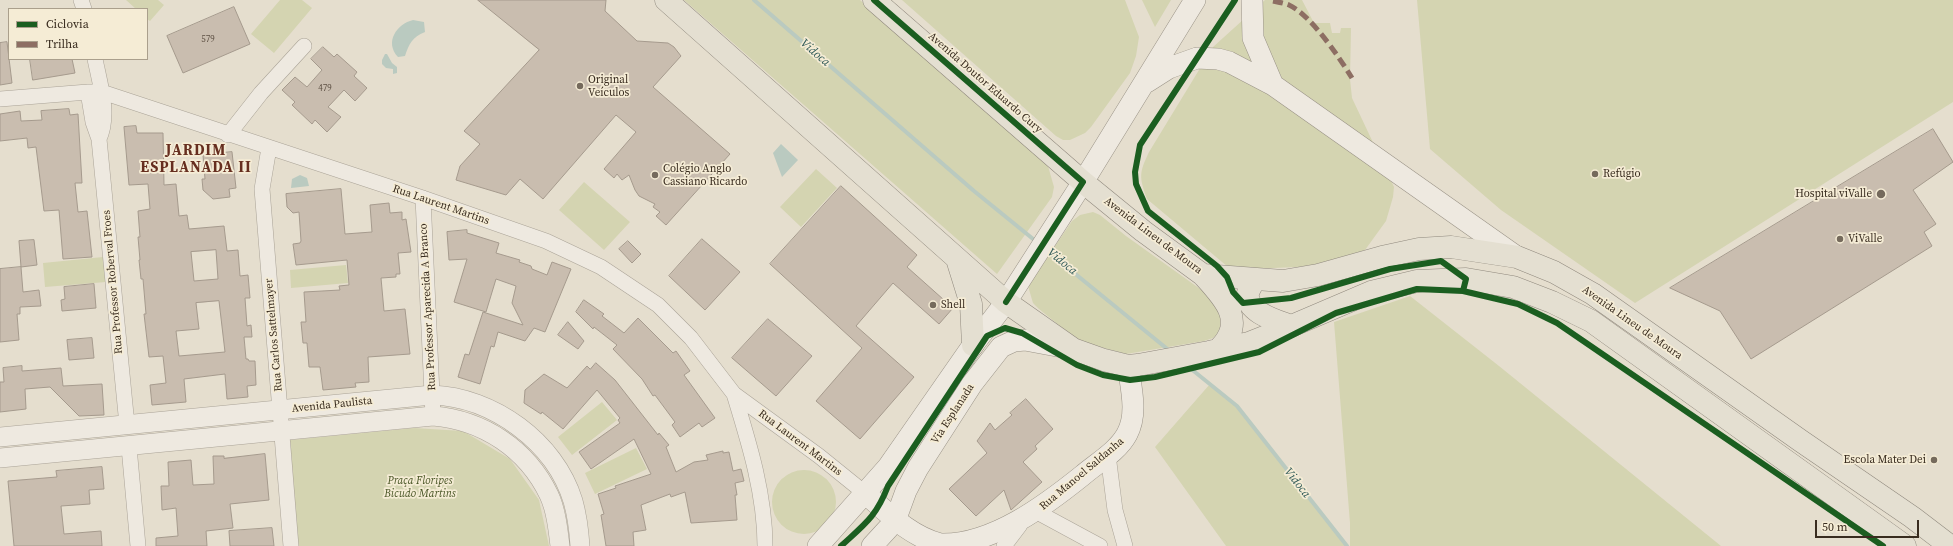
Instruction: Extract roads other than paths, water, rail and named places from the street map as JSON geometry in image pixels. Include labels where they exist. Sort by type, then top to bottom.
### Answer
[{"type":"main road","points":[[666,0],[1006,302],[1073,349],[1104,360],[1133,365],[1214,351],[1229,337],[1232,325],[1231,315],[1226,301],[1203,275]]},
{"type":"main road","name":"Avenida Doutor Eduardo Cury","points":[[874,0],[1083,182]]},
{"type":"main road","points":[[818,546],[866,494],[888,467],[973,345],[1006,302],[1083,182],[1195,0]]},
{"type":"main road","points":[[1252,0],[1253,38],[1273,85]]},
{"type":"main road","points":[[1143,85],[1169,68],[1197,58],[1218,59],[1229,62],[1273,85],[1517,257]]},
{"type":"main road","name":"Avenida Lineu de Moura","points":[[1083,182],[1143,231],[1203,275],[1283,281],[1318,275],[1382,257],[1419,250],[1450,247],[1517,257],[1554,272],[1593,294],[1801,441],[1912,517],[1950,546]]},
{"type":"main road","points":[[957,258],[971,304],[973,345]]},
{"type":"main road","points":[[1255,279],[1248,294],[1250,302],[1258,314],[1291,326]]},
{"type":"main road","name":"Avenida Lineu de Moura","points":[[1214,351],[1249,342],[1291,326],[1370,292],[1417,281],[1466,279],[1513,287],[1552,302],[1591,321],[1906,546]]},
{"type":"main road","name":"Via Esplanada","points":[[872,546],[895,521],[906,491],[918,468],[972,384],[1001,347],[1014,341],[1025,340],[1073,349]]},
{"type":"main road","name":"Rua Manoel Saldanha","points":[[1020,524],[1108,455],[1122,442],[1131,426],[1134,408],[1133,365]]},
{"type":"main road","points":[[866,494],[895,521],[919,536],[940,545],[961,545],[988,539],[1020,524]]},
{"type":"street","points":[[228,134],[261,93],[304,46]]},
{"type":"street","name":"Rua Professor Roberval Froes","points":[[95,60],[95,92],[103,130],[100,139],[127,425]]},
{"type":"street","points":[[0,100],[95,92]]},
{"type":"street","name":"Rua Laurent Martins","points":[[95,92],[423,198],[546,241],[601,267],[658,305],[691,338],[734,394],[814,452],[866,494]]},
{"type":"street","name":"Rua Carlos Sattelmayer","points":[[269,148],[262,189],[291,546]]},
{"type":"street","name":"Rua Professor Aparecida A Branco","points":[[423,198],[433,416]]},
{"type":"street","name":"Rua Laurent Martins","points":[[734,394],[758,483],[762,507],[765,546]]},
{"type":"street","name":"Avenida Paulista","points":[[0,436],[432,395],[454,397],[467,400],[497,413],[523,431],[548,454],[556,466],[573,500],[580,546]]},
{"type":"street","name":"Avenida Paulista","points":[[0,458],[129,447],[433,416],[458,419],[482,428],[508,444],[534,470],[550,496],[560,546]]},
{"type":"street","points":[[129,447],[138,546]]},
{"type":"street","points":[[1108,455],[1115,510],[1125,546]]},
{"type":"street","points":[[1037,512],[1100,546]]},
{"type":"street","name":"Rua Manoel Saldanha","points":[[1004,546],[1020,524]]},
{"type":"waterway","name":"Vidoca","points":[[754,0],[974,191],[1038,243]]},
{"type":"waterway","name":"Vidoca","points":[[1046,250],[1171,352]]},
{"type":"waterway","name":"Vidoca","points":[[1185,364],[1237,406],[1347,546]]},
{"type":"place","name":"Original Veículos","points":[[580,86]]},
{"type":"place","name":"Refúgio","points":[[1595,174]]},
{"type":"place","name":"Colégio Anglo Cassiano Ricardo","points":[[655,175]]},
{"type":"place","name":"Hospital viValle","points":[[1881,194]]},
{"type":"place","name":"ViValle","points":[[1840,239]]},
{"type":"place","name":"Shell","points":[[933,305]]},
{"type":"place","name":"Escola Mater Dei","points":[[1934,460]]},
{"type":"district","name":"JARDIM ESPLANADA II","points":[[196,160]]},
{"type":"park label","name":"Praça Floripes Bicudo Martins","points":[[420,487]]}]
